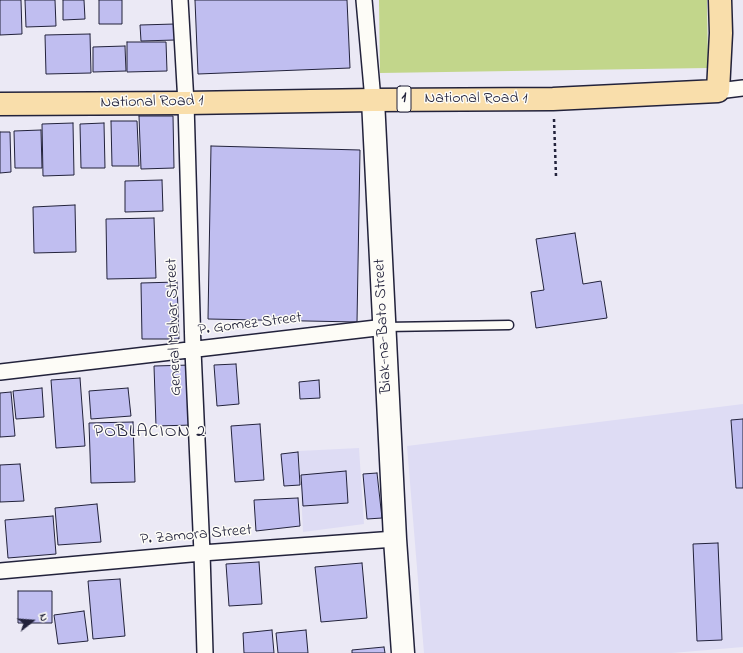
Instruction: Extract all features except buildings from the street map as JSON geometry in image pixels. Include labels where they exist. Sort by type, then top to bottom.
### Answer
[{"type":"main road","points":[[718,90],[721,33],[720,0]]},
{"type":"main road","name":"National Road 1","points":[[0,104],[553,99],[718,90]]},
{"type":"main road","name":"Biak-na-Bato Street","points":[[373,100],[395,539],[403,653]]},
{"type":"street","name":"General Malvar Street","points":[[180,0],[186,103],[193,350],[205,653]]},
{"type":"street","name":"Biak-na-Bato Street","points":[[364,0],[373,100]]},
{"type":"street","points":[[718,90],[743,88]]},
{"type":"street","name":"P. Gomez Street","points":[[0,372],[385,327]]},
{"type":"street","name":"P. Zamora Street","points":[[0,571],[202,553],[395,539]]},
{"type":"lane","points":[[385,327],[509,325]]},
{"type":"path","points":[[553,99],[556,176]]},
{"type":"shaded area","points":[[743,404],[743,647],[672,653],[424,653],[407,446]]},
{"type":"shaded area","points":[[359,448],[364,524],[303,532],[299,451]]},
{"type":"green space","points":[[379,0],[707,0],[708,68],[380,73]]},
{"type":"district","name":"POBLACION 2","points":[[150,433]]}]
